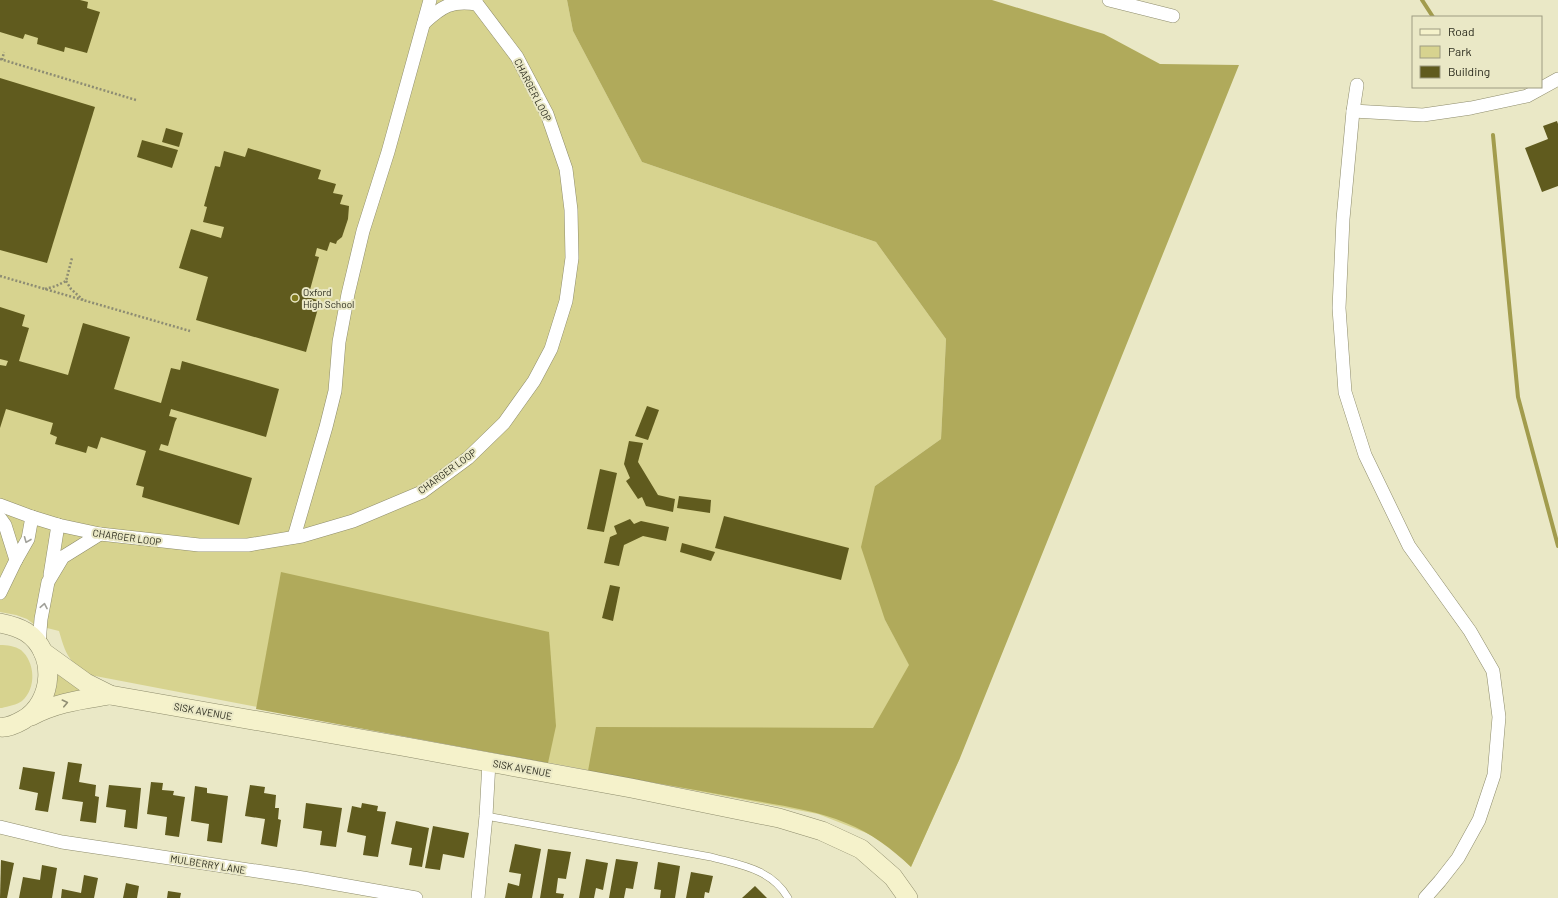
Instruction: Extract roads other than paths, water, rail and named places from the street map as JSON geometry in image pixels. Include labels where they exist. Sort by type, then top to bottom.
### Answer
[{"type":"street","points":[[294,537],[335,391],[339,342],[348,294],[360,246],[388,152],[430,0]]},
{"type":"street","points":[[1109,0],[1173,16]]},
{"type":"street","points":[[423,24],[437,11],[448,4],[463,1],[475,2]]},
{"type":"street","name":"CHARGER LOOP","points":[[0,505],[58,525],[100,534],[199,545],[248,545],[294,537],[353,521],[422,492],[468,458],[504,423],[534,380],[551,349],[566,301],[572,258],[571,210],[566,169],[547,114],[517,57],[475,2]]},
{"type":"street","points":[[1542,88],[1558,79]]},
{"type":"street","points":[[1357,85],[1352,111],[1343,219],[1339,308],[1345,392],[1365,455],[1409,546],[1470,631],[1493,671],[1499,717],[1494,775],[1480,820],[1458,858],[1425,898]]},
{"type":"street","points":[[1352,111],[1423,115],[1471,108],[1527,96],[1542,88]]},
{"type":"street","points":[[0,593],[28,539],[32,517]]},
{"type":"street","points":[[0,518],[5,525],[16,560]]},
{"type":"street","points":[[41,648],[41,619],[58,525]]},
{"type":"street","points":[[48,582],[63,557],[100,534]]},
{"type":"street","name":"SISK AVENUE","points":[[0,623],[13,625],[27,633],[41,648],[86,683],[110,695],[631,788],[771,816],[822,831],[861,849],[893,877],[908,898]]},
{"type":"street","name":"SISK AVENUE","points":[[29,717],[41,704],[48,687],[49,669],[41,648]]},
{"type":"street","name":"SISK AVENUE","points":[[1,730],[17,724],[48,707],[66,702],[110,695]]},
{"type":"street","points":[[478,898],[486,816],[489,762]]},
{"type":"street","name":"MULBERRY LANE","points":[[0,827],[62,842],[303,878],[416,898]]},
{"type":"lane","points":[[486,816],[711,857],[746,866],[769,876],[788,898]]},
{"type":"waterway","points":[[1422,0],[1432,16]]},
{"type":"waterway","points":[[1493,135],[1518,397],[1558,546]]},
{"type":"place","name":"Oxford High School","points":[[295,298]]}]
